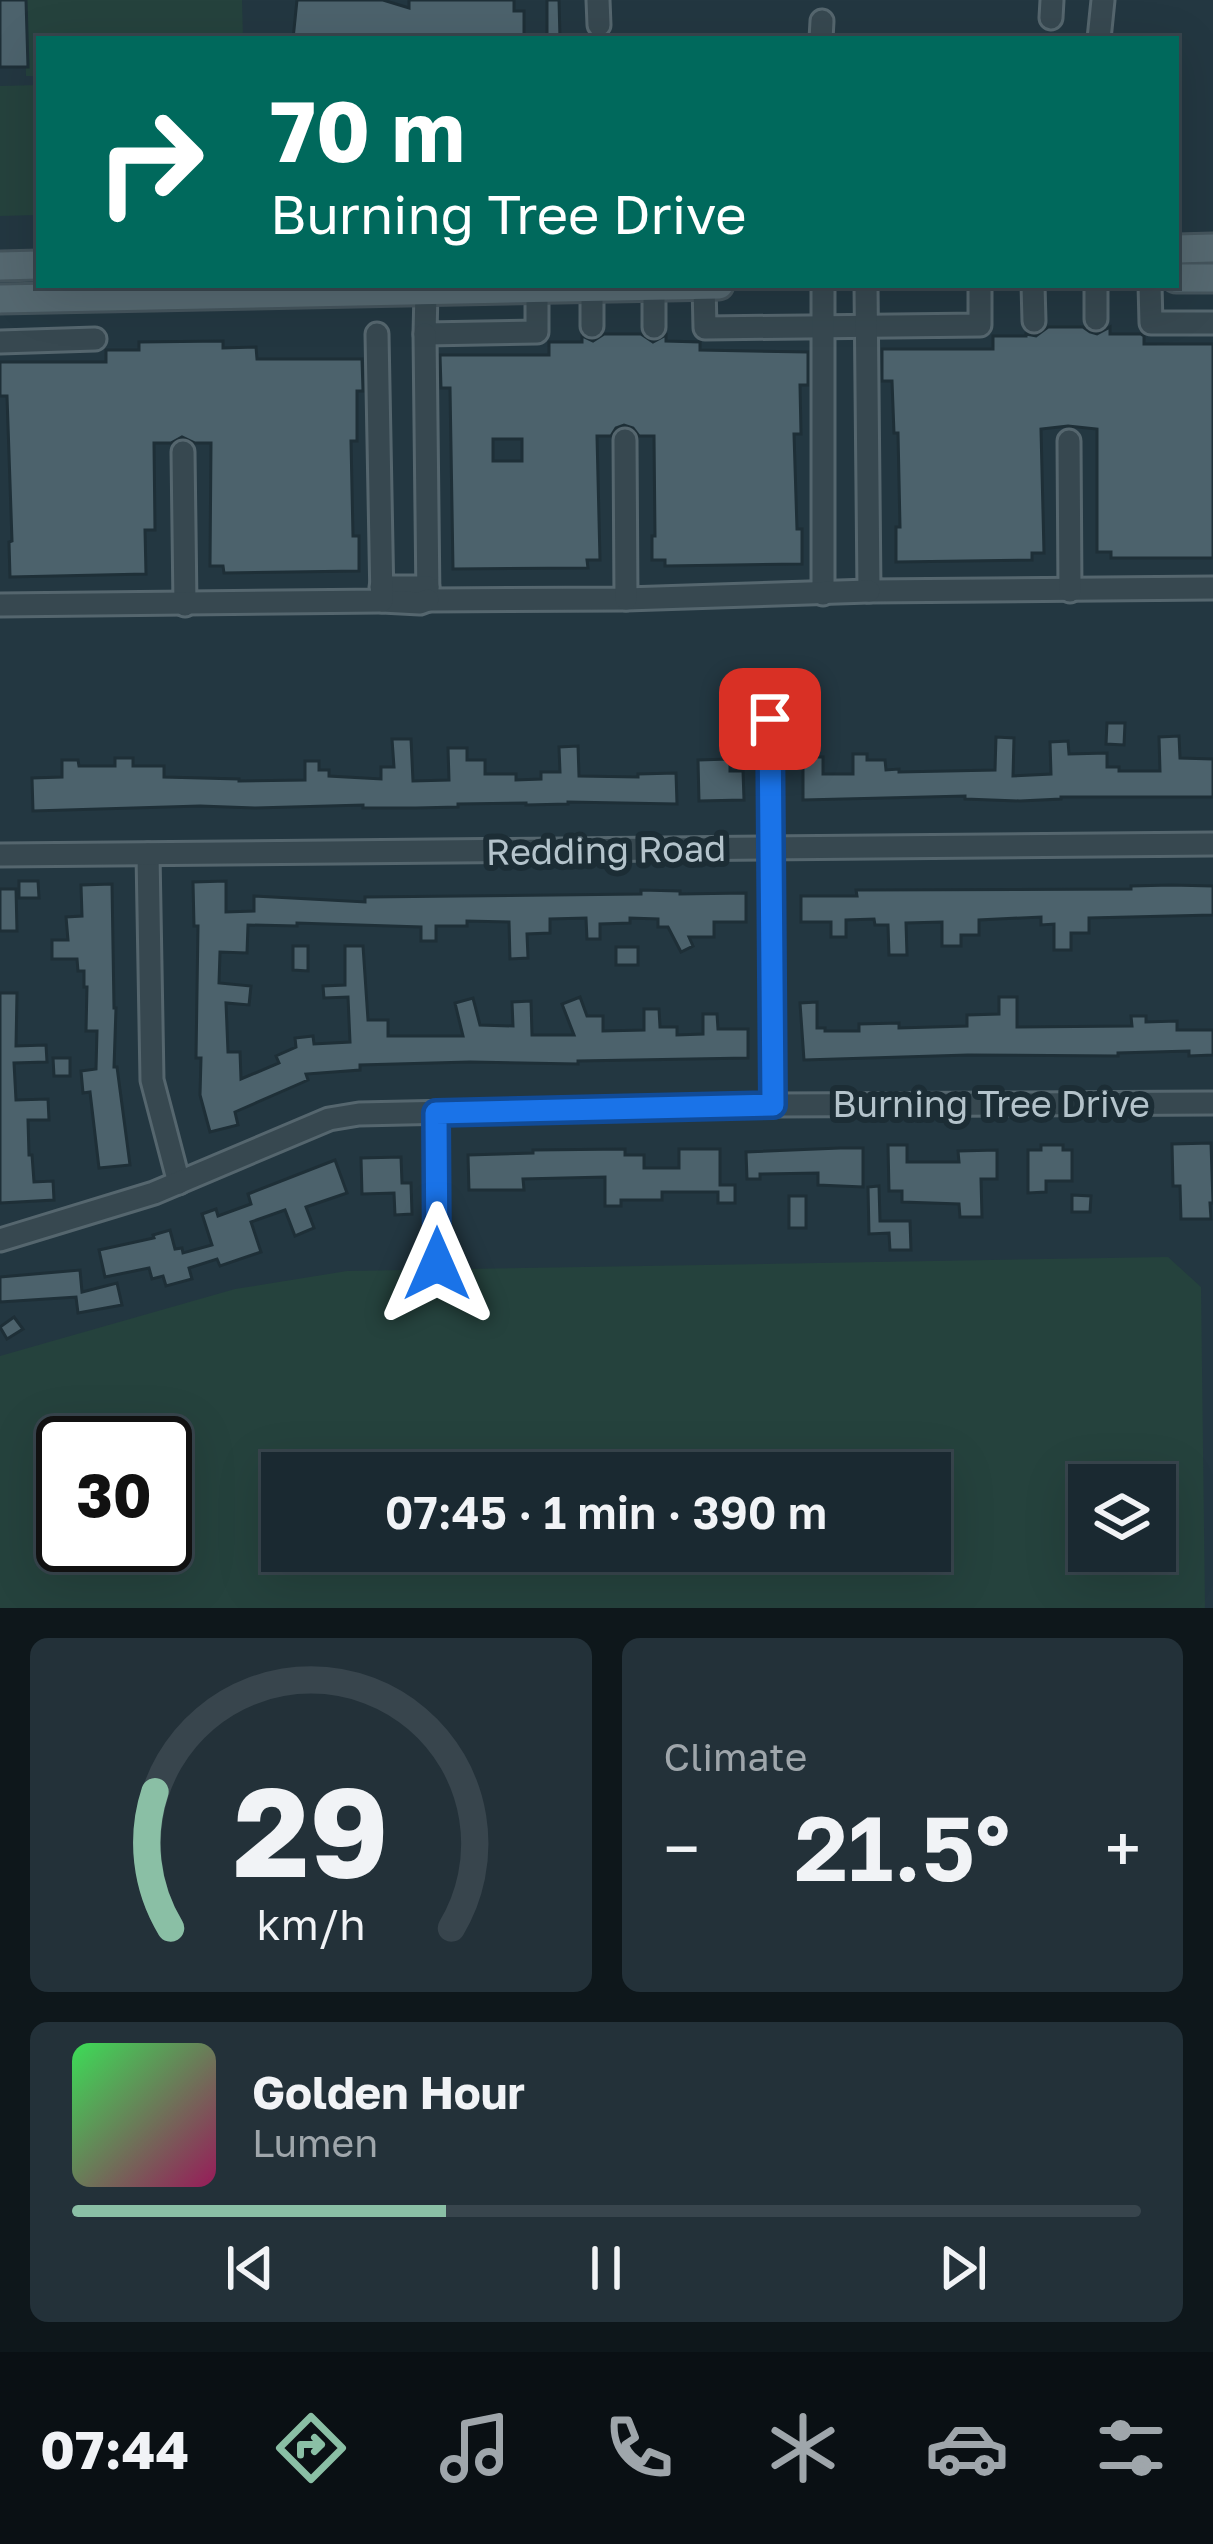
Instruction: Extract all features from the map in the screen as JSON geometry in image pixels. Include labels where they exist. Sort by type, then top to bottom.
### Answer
[{"type":"main road","points":[[1179,249],[1213,248]]},
{"type":"main road","points":[[0,266],[36,266]]},
{"type":"main road","points":[[1179,278],[1213,278]]},
{"type":"main road","points":[[0,299],[166,290],[522,288]]},
{"type":"street","points":[[598,0],[598,25]]},
{"type":"street","points":[[1100,36],[1103,0]]},
{"type":"street","points":[[425,334],[537,332],[554,288]]},
{"type":"street","points":[[592,288],[592,326]]},
{"type":"street","points":[[654,288],[654,327]]},
{"type":"street","points":[[704,288],[705,328],[980,325],[980,288]]},
{"type":"street","points":[[823,288],[823,594]]},
{"type":"street","points":[[866,288],[869,591]]},
{"type":"street","points":[[1034,288],[1034,321]]},
{"type":"street","points":[[1096,288],[1096,319]]},
{"type":"street","points":[[1150,288],[1151,323],[1213,323]]},
{"type":"street","points":[[426,291],[428,593]]},
{"type":"street","points":[[376,334],[381,594]]},
{"type":"street","points":[[0,342],[95,339]]},
{"type":"street","points":[[625,440],[626,599]]},
{"type":"street","points":[[1069,441],[1070,591]]},
{"type":"street","points":[[183,452],[184,604]]},
{"type":"street","points":[[0,605],[184,604],[428,593],[626,599],[1213,588]]},
{"type":"street","points":[[770,719],[773,1105]]},
{"type":"street","name":"Redding Road","points":[[0,855],[1213,844]]},
{"type":"street","points":[[148,854],[150,1056],[157,1105],[179,1183]]},
{"type":"street","name":"Burning Tree Drive","points":[[0,1240],[179,1183],[329,1119],[359,1114],[773,1105],[1213,1103]]},
{"type":"street","points":[[436,1113],[437,1264]]},
{"type":"green space","points":[[25,0],[242,0],[243,36],[36,36],[36,76],[26,76]]},
{"type":"green space","points":[[36,85],[36,215],[0,216],[0,86]]},
{"type":"green space","points":[[1168,1257],[1201,1287],[1205,1608],[0,1608],[0,1356],[235,1289],[347,1271]]},
{"type":"building","points":[[0,0],[26,0],[28,67],[0,67]]},
{"type":"building","points":[[297,0],[383,0],[409,8],[409,0],[514,0],[514,11],[524,11],[524,36],[293,36]]},
{"type":"building","points":[[547,0],[559,0],[560,36],[547,36]]},
{"type":"building","points":[[1048,327],[1083,327],[1097,334],[1110,327],[1110,334],[1141,334],[1144,344],[1213,344],[1213,558],[1111,558],[1111,552],[1097,552],[1097,429],[1068,426],[1041,429],[1044,553],[1032,553],[1032,560],[896,562],[898,433],[894,433],[892,381],[882,381],[882,349],[993,349],[993,336],[1036,336]]},
{"type":"building","points":[[604,334],[641,334],[653,342],[666,335],[666,341],[700,342],[700,350],[808,352],[808,385],[800,385],[801,434],[794,434],[802,564],[665,566],[665,560],[652,560],[654,436],[639,436],[624,425],[611,436],[597,436],[600,560],[587,560],[588,568],[453,569],[450,388],[441,388],[440,355],[549,355],[549,342],[582,342],[582,336],[593,341]],"holes":[[[493,439],[522,439],[522,461],[493,461]]]},
{"type":"building","points":[[223,341],[223,348],[256,347],[257,359],[362,359],[357,441],[351,441],[353,536],[359,536],[359,571],[224,573],[223,566],[210,566],[211,443],[182,437],[154,443],[155,530],[145,530],[146,574],[10,577],[7,396],[0,396],[0,362],[106,362],[106,350],[139,350],[139,342]]},
{"type":"building","points":[[1107,723],[1125,723],[1124,745],[1106,744]]},
{"type":"building","points":[[797,733],[816,733],[816,757],[823,757],[823,774],[853,774],[853,754],[885,760],[886,770],[899,772],[995,770],[996,737],[1014,738],[1013,776],[1051,774],[1050,742],[1068,741],[1069,754],[1107,753],[1107,767],[1119,767],[1119,771],[1160,771],[1159,737],[1179,736],[1180,758],[1213,759],[1213,797],[803,800],[803,759],[797,759]]},
{"type":"building","points":[[392,739],[411,739],[413,781],[449,780],[448,748],[467,748],[467,760],[485,760],[485,774],[516,774],[516,780],[560,772],[559,747],[578,746],[579,776],[676,773],[677,804],[33,811],[32,778],[62,777],[62,760],[78,760],[79,766],[115,766],[115,758],[133,758],[133,766],[164,766],[164,777],[239,781],[305,780],[305,761],[319,761],[319,770],[329,770],[329,776],[381,779],[381,767],[394,767]]},
{"type":"building","points":[[730,759],[730,771],[743,771],[744,800],[699,801],[698,760]]},
{"type":"building","points":[[19,881],[38,881],[39,898],[19,898]]},
{"type":"building","points":[[226,881],[226,912],[254,911],[254,896],[365,902],[365,897],[641,894],[641,890],[746,893],[746,922],[714,922],[714,937],[689,937],[693,946],[681,952],[668,927],[658,927],[658,919],[600,924],[600,939],[587,939],[586,918],[550,919],[550,933],[527,934],[528,958],[510,959],[509,922],[436,926],[436,941],[421,941],[421,927],[248,925],[247,953],[220,952],[219,983],[251,986],[249,1005],[226,1003],[228,1052],[240,1052],[241,1079],[279,1063],[276,1056],[296,1047],[295,1038],[313,1036],[314,1044],[350,1042],[348,997],[324,998],[323,986],[345,985],[345,946],[363,946],[368,1020],[388,1020],[388,1036],[463,1036],[455,1003],[473,998],[480,1025],[513,1026],[512,1002],[531,1001],[532,1035],[574,1035],[562,1004],[580,997],[587,1016],[603,1016],[603,1031],[644,1030],[644,1009],[659,1009],[660,1027],[677,1027],[677,1035],[703,1034],[703,1014],[717,1014],[718,1029],[748,1029],[748,1058],[360,1065],[360,1070],[306,1074],[308,1080],[235,1112],[238,1125],[210,1132],[200,1095],[201,1058],[196,1058],[198,926],[194,926],[193,882]]},
{"type":"building","points":[[112,884],[114,1067],[130,1165],[99,1168],[90,1092],[83,1093],[81,1071],[96,1069],[97,1031],[86,1031],[84,971],[78,971],[77,959],[52,959],[52,940],[68,940],[66,917],[82,916],[81,885]]},
{"type":"building","points":[[1213,886],[1213,915],[1089,918],[1089,933],[1071,933],[1071,950],[1054,950],[1054,924],[1041,925],[1041,917],[979,920],[979,935],[961,935],[961,946],[942,946],[942,922],[906,923],[907,955],[889,955],[888,925],[875,925],[874,919],[846,920],[846,937],[831,937],[831,922],[801,922],[801,896],[857,896],[856,890]]},
{"type":"building","points":[[0,889],[16,889],[17,931],[0,931]]},
{"type":"building","points":[[293,946],[308,946],[308,971],[293,970]]},
{"type":"building","points":[[616,947],[638,947],[638,965],[616,965]]},
{"type":"building","points":[[0,993],[17,993],[16,1046],[46,1045],[47,1062],[14,1063],[16,1100],[48,1099],[49,1120],[28,1120],[29,1155],[34,1182],[53,1181],[54,1200],[0,1203]]},
{"type":"building","points":[[999,997],[1017,997],[1017,1027],[1132,1026],[1131,1016],[1146,1016],[1146,1022],[1177,1021],[1177,1030],[1213,1030],[1213,1055],[1189,1056],[1189,1051],[804,1060],[800,1003],[817,1002],[817,1028],[859,1031],[859,1024],[967,1026],[967,1015],[999,1014]]},
{"type":"building","points":[[53,1058],[70,1058],[70,1076],[54,1076]]},
{"type":"building","points":[[1211,1143],[1211,1219],[1181,1219],[1180,1186],[1173,1186],[1172,1144]]},
{"type":"building","points":[[888,1145],[907,1145],[907,1162],[959,1162],[958,1151],[997,1150],[997,1179],[981,1179],[982,1217],[960,1217],[959,1204],[902,1202],[902,1191],[889,1191]]},
{"type":"building","points":[[1041,1145],[1072,1150],[1072,1181],[1046,1181],[1046,1192],[1028,1193],[1028,1150],[1041,1150]]},
{"type":"building","points":[[863,1148],[863,1187],[818,1185],[818,1173],[760,1174],[760,1179],[747,1179],[746,1152]]},
{"type":"building","points":[[625,1149],[625,1155],[644,1155],[644,1168],[679,1168],[679,1149],[720,1149],[720,1185],[735,1185],[735,1203],[718,1203],[718,1192],[662,1192],[662,1200],[621,1200],[621,1206],[605,1206],[605,1177],[523,1179],[524,1190],[469,1190],[468,1155]]},
{"type":"building","points":[[401,1157],[402,1183],[411,1183],[412,1214],[395,1215],[394,1193],[362,1194],[361,1158]]},
{"type":"building","points":[[335,1160],[347,1193],[306,1207],[314,1228],[295,1236],[285,1210],[251,1222],[261,1252],[220,1266],[217,1259],[189,1268],[192,1279],[166,1286],[163,1276],[152,1279],[149,1268],[105,1277],[99,1250],[170,1230],[175,1249],[182,1248],[183,1253],[212,1245],[202,1214],[216,1209],[218,1216],[251,1204],[248,1194]]},
{"type":"building","points":[[879,1186],[880,1221],[910,1221],[911,1250],[890,1250],[889,1233],[869,1234],[868,1187]]},
{"type":"building","points":[[1072,1195],[1091,1196],[1090,1212],[1072,1212]]},
{"type":"building","points":[[789,1196],[806,1196],[806,1228],[789,1228]]},
{"type":"building","points":[[80,1270],[82,1292],[117,1283],[122,1305],[78,1313],[76,1297],[0,1302],[0,1277]]},
{"type":"building","points":[[14,1317],[23,1329],[7,1339],[0,1327]]},
{"type":"route","points":[[437,1264],[436,1113],[773,1105],[770,719]]}]
